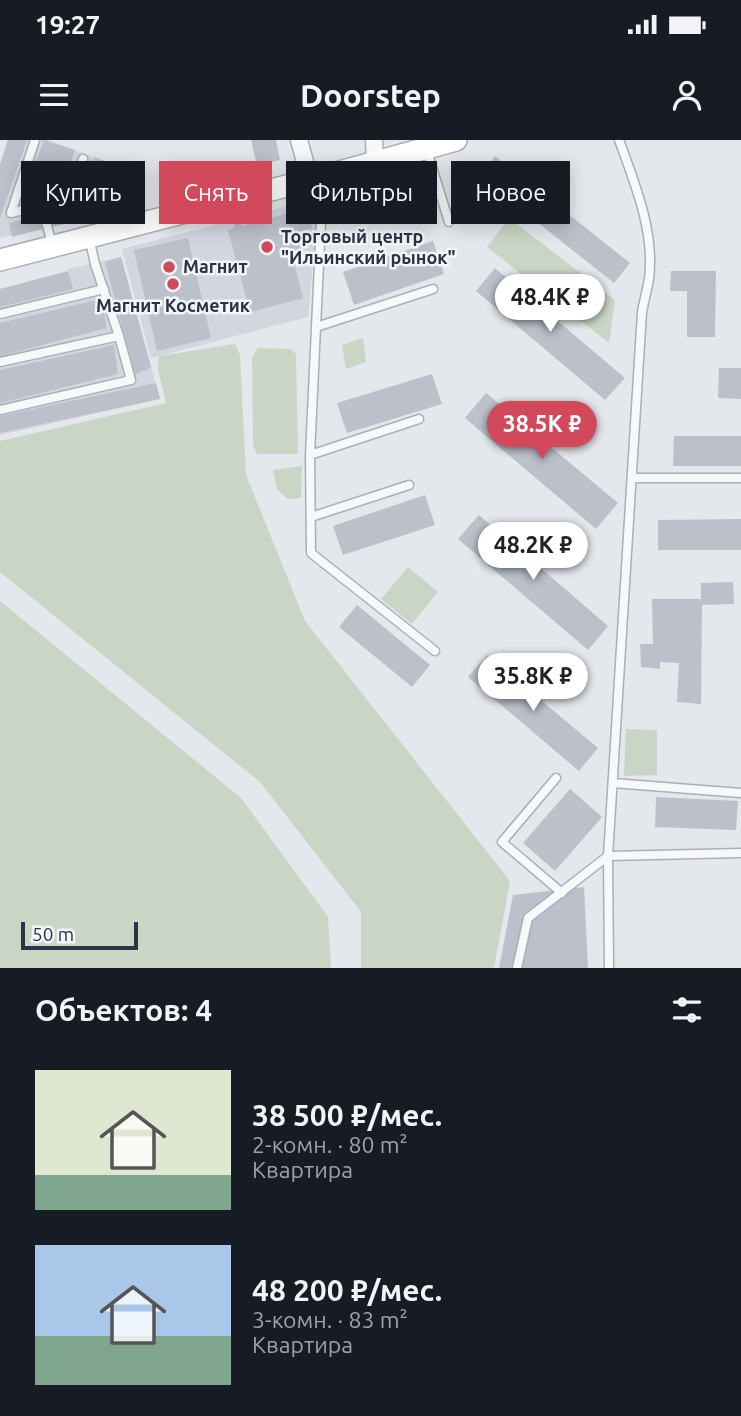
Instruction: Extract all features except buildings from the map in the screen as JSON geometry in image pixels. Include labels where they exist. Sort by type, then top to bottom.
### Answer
[{"type":"main road","points":[[381,161],[456,140]]},
{"type":"main road","points":[[0,260],[286,187]]},
{"type":"street","points":[[299,140],[309,161]]},
{"type":"street","points":[[374,140],[374,161]]},
{"type":"lane","points":[[28,161],[35,140]]},
{"type":"lane","points":[[609,968],[608,856],[642,312],[649,277],[648,235],[638,193],[619,140]]},
{"type":"lane","points":[[426,148],[449,222]]},
{"type":"lane","points":[[21,183],[11,213],[21,211]]},
{"type":"lane","points":[[47,224],[53,247]]},
{"type":"lane","points":[[317,224],[316,327],[310,455],[311,554],[435,651]]},
{"type":"lane","points":[[0,410],[129,380],[119,336],[89,237]]},
{"type":"lane","points":[[0,314],[104,289]]},
{"type":"lane","points":[[316,327],[433,289]]},
{"type":"lane","points":[[0,362],[119,336]]},
{"type":"lane","points":[[310,455],[419,419]]},
{"type":"lane","points":[[632,478],[741,478]]},
{"type":"lane","points":[[311,517],[409,485]]},
{"type":"lane","points":[[556,778],[502,842],[562,892]]},
{"type":"lane","points":[[613,783],[741,793]]},
{"type":"lane","points":[[516,968],[528,919],[608,856],[741,853]]},
{"type":"shaded area","points":[[8,140],[48,140],[103,161],[21,161],[21,224],[65,224],[0,238],[0,164]]},
{"type":"shaded area","points":[[286,207],[286,224],[317,224],[308,317],[151,358],[122,249],[219,224],[272,224],[272,210]]},
{"type":"shaded area","points":[[121,257],[160,399],[0,435],[0,289]]},
{"type":"green space","points":[[504,224],[517,224],[615,300],[609,343],[487,247]]},
{"type":"green space","points":[[363,338],[366,362],[346,369],[342,345]]},
{"type":"green space","points":[[235,344],[240,355],[246,475],[305,621],[510,881],[494,968],[361,968],[361,912],[260,782],[0,572],[0,441],[166,403],[158,370],[159,356]]},
{"type":"green space","points":[[258,348],[291,349],[296,354],[298,454],[257,454],[253,445],[252,357]]},
{"type":"green space","points":[[302,466],[301,498],[288,499],[277,489],[273,470]]},
{"type":"green space","points":[[408,567],[438,592],[412,624],[381,599]]},
{"type":"green space","points":[[0,601],[241,798],[328,917],[331,968],[0,968]]},
{"type":"green space","points":[[626,729],[657,730],[657,775],[624,776]]},
{"type":"place","name":"Торговый центр \"Ильинский рынок\"","points":[[267,247]]},
{"type":"place","name":"Магнит","points":[[169,267]]},
{"type":"place","name":"Магнит Косметик","points":[[173,284]]}]
